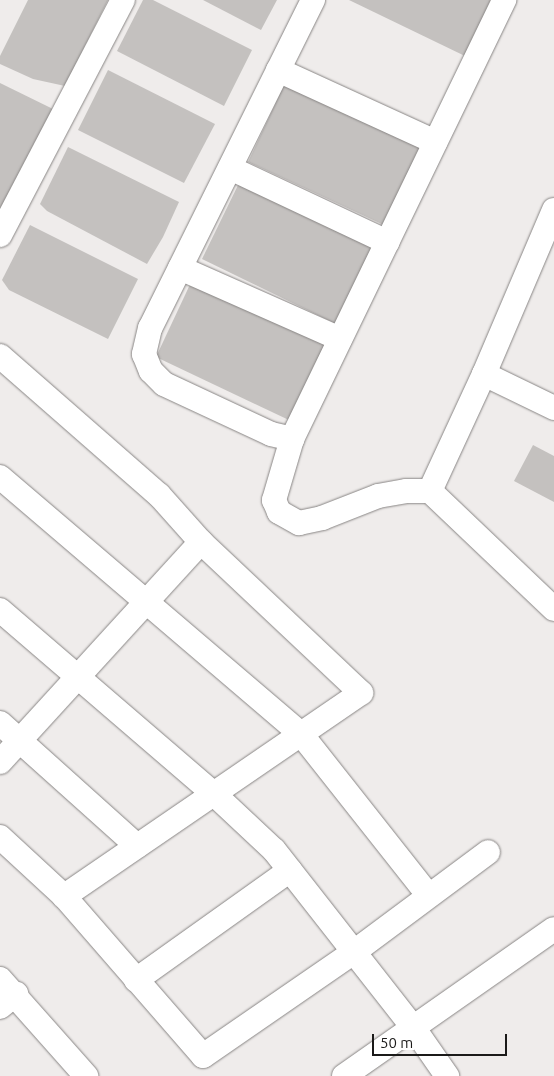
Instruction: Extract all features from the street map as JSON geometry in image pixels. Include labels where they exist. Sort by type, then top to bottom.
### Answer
[{"type":"street","points":[[0,235],[123,0]]},
{"type":"street","points":[[292,439],[271,434],[164,384],[151,371],[144,354],[150,328],[313,0]]},
{"type":"street","points":[[504,0],[292,439],[274,500],[279,512],[299,523],[322,518],[378,496],[406,491],[430,491],[554,608]]},
{"type":"street","points":[[278,70],[435,142]]},
{"type":"street","points":[[230,168],[387,242]]},
{"type":"street","points":[[430,491],[484,374],[554,210]]},
{"type":"street","points":[[180,268],[340,339]]},
{"type":"street","points":[[0,356],[159,494],[201,542],[360,693],[64,896]]},
{"type":"street","points":[[484,374],[554,408]]},
{"type":"street","points":[[0,477],[300,734],[428,896]]},
{"type":"street","points":[[0,762],[201,542]]},
{"type":"street","points":[[0,610],[213,793],[274,850],[413,1027],[447,1076]]},
{"type":"street","points":[[0,723],[137,846]]},
{"type":"street","points":[[0,837],[64,896],[204,1056],[354,952],[488,852]]},
{"type":"street","points":[[136,980],[290,870]]},
{"type":"street","points":[[344,1076],[554,929]]},
{"type":"street","points":[[5,993],[86,1076]]},
{"type":"building","points":[[28,0],[108,0],[65,86],[33,79],[0,64],[0,56]]},
{"type":"building","points":[[143,0],[153,0],[252,50],[224,106],[117,51]]},
{"type":"building","points":[[203,0],[277,0],[261,30]]},
{"type":"building","points":[[349,0],[495,0],[467,57]]},
{"type":"building","points":[[108,70],[215,124],[184,183],[78,130]]},
{"type":"building","points":[[0,83],[53,109],[0,215]]},
{"type":"building","points":[[285,83],[424,147],[386,226],[248,162]]},
{"type":"building","points":[[68,147],[179,202],[163,237],[147,264],[47,211],[40,204]]},
{"type":"building","points":[[241,179],[377,244],[338,325],[202,259]]},
{"type":"building","points":[[30,225],[138,279],[108,339],[9,290],[2,280]]},
{"type":"building","points":[[193,278],[329,342],[291,421],[156,357]]},
{"type":"building","points":[[533,445],[554,456],[554,502],[514,481]]}]
